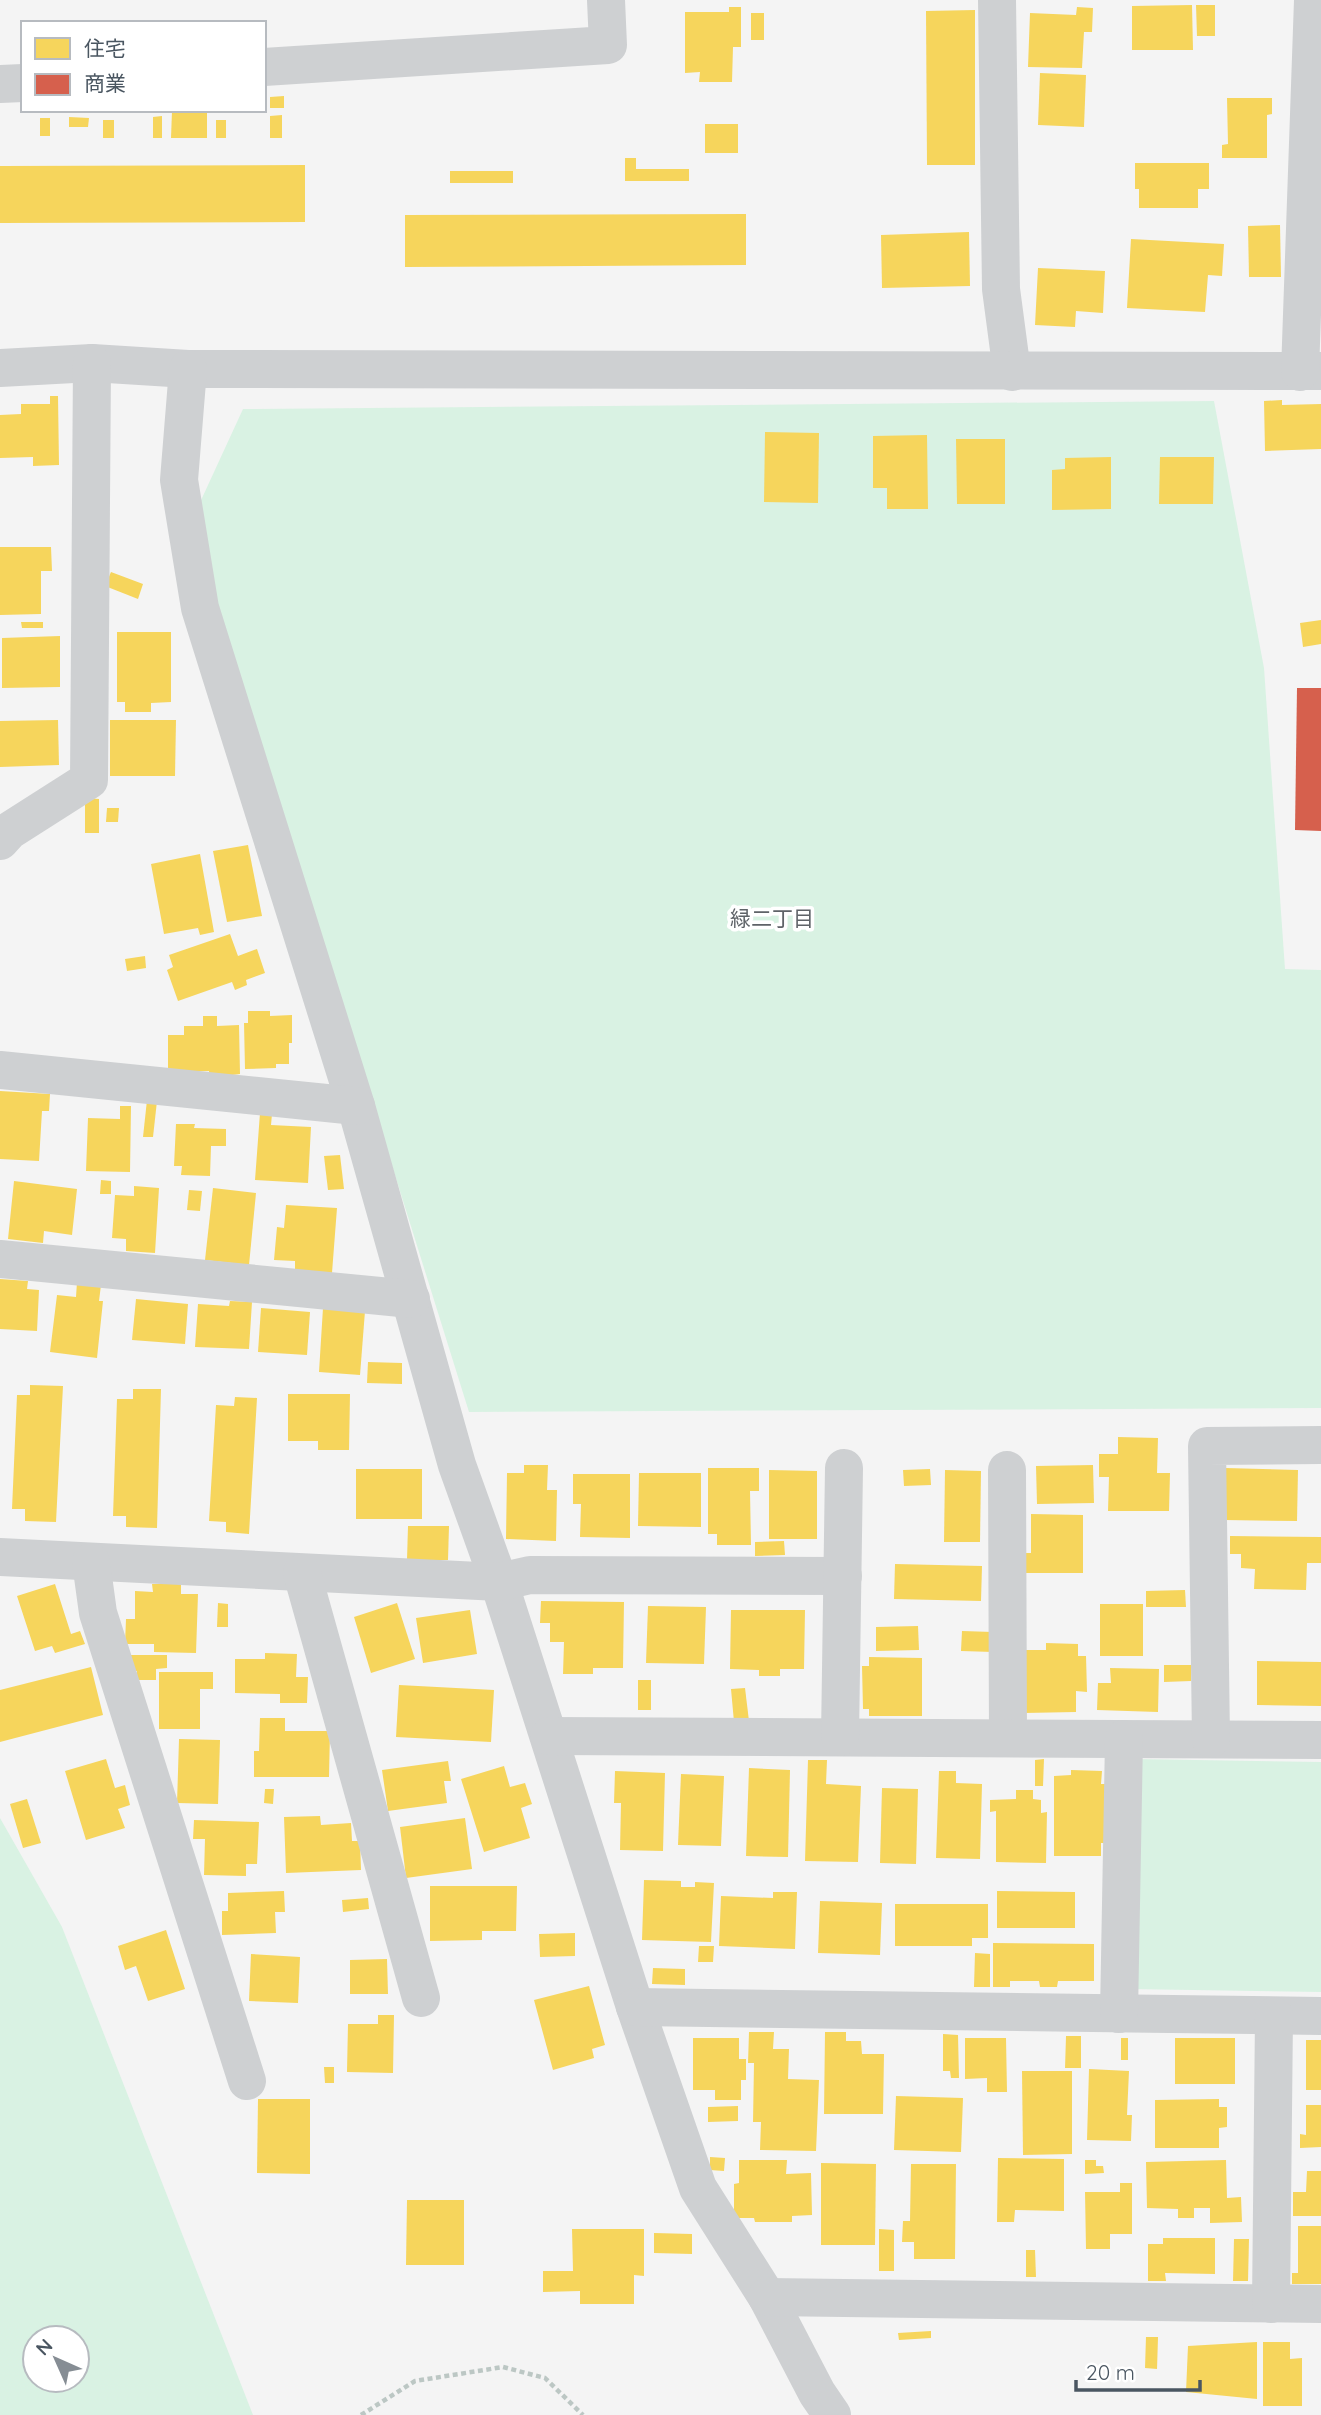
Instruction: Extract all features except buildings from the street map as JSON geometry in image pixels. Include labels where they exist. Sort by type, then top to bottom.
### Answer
[{"type":"street","points":[[266,67],[608,46],[606,0]]},
{"type":"street","points":[[997,0],[1001,289],[1012,372]]},
{"type":"street","points":[[0,368],[92,363],[188,369],[1310,372],[1313,0]]},
{"type":"street","points":[[0,84],[21,83]]},
{"type":"street","points":[[0,841],[9,831],[89,780],[92,363]]},
{"type":"street","points":[[188,369],[179,480],[200,608],[356,1106],[457,1465],[499,1582],[635,2007],[698,2188],[767,2297],[817,2393],[832,2415]]},
{"type":"street","points":[[0,1070],[356,1106]]},
{"type":"street","points":[[0,1259],[411,1299]]},
{"type":"street","points":[[1211,1739],[1207,1446],[1321,1445]]},
{"type":"street","points":[[840,1737],[844,1468]]},
{"type":"street","points":[[1007,1470],[1008,1738]]},
{"type":"street","points":[[0,1557],[499,1582],[530,1575],[842,1576]]},
{"type":"street","points":[[92,1562],[98,1613],[247,2081]]},
{"type":"street","points":[[302,1573],[421,1998]]},
{"type":"street","points":[[550,1736],[1321,1740]]},
{"type":"street","points":[[1119,2014],[1124,1739]]},
{"type":"street","points":[[635,2007],[1321,2016]]},
{"type":"street","points":[[1271,2304],[1274,2016]]},
{"type":"street","points":[[767,2297],[1321,2304]]},
{"type":"path","points":[[361,2415],[415,2381],[503,2367],[545,2378],[583,2415]]},
{"type":"green space","points":[[1214,401],[1264,668],[1285,969],[1321,970],[1321,1408],[469,1412],[191,522],[243,409]]},
{"type":"green space","points":[[1134,1759],[1321,1762],[1321,1992],[1129,1989]]},
{"type":"green space","points":[[0,1818],[62,1927],[253,2415],[0,2415]]},
{"type":"district","name":"緑二丁目","points":[[772,919]]}]
